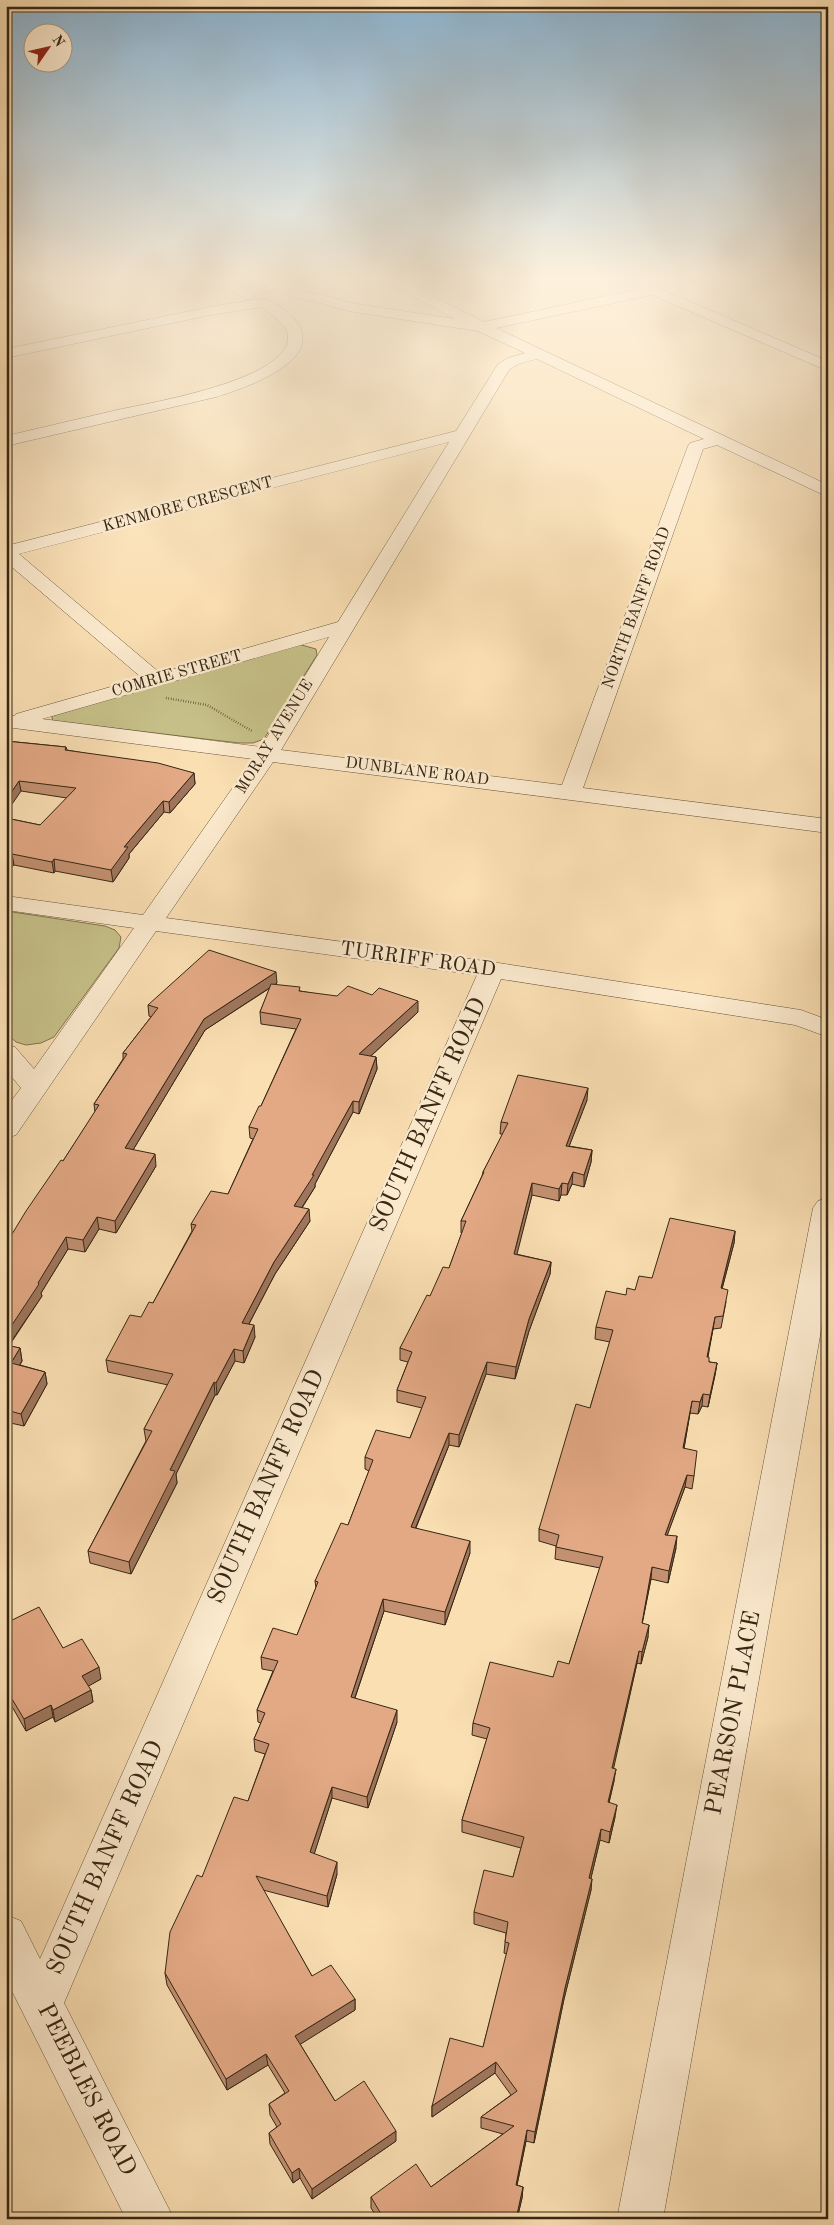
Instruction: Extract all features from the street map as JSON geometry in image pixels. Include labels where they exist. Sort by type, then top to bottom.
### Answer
[{"type":"street","points":[[7,440],[202,396],[244,382]]},
{"type":"street","name":"MORAY AVENUE","points":[[6,1129],[272,745],[343,627],[424,468],[462,434],[494,382]]},
{"type":"street","points":[[598,382],[828,492]]},
{"type":"street","name":"KENMORE CRESCENT","points":[[6,552],[462,434]]},
{"type":"street","name":"NORTH BANFF ROAD","points":[[571,792],[696,446],[718,440]]},
{"type":"street","name":"KENMORE CRESCENT","points":[[370,458],[390,458],[424,468]]},
{"type":"street","points":[[6,552],[157,680]]},
{"type":"street","name":"COMRIE STREET","points":[[8,721],[343,627]]},
{"type":"street","name":"DUNBLANE ROAD","points":[[8,721],[272,745],[571,792],[828,826]]},
{"type":"street","name":"TURRIFF ROAD","points":[[6,903],[492,970],[801,1018],[828,1029]]},
{"type":"street","name":"SOUTH BANFF ROAD","points":[[42,2004],[492,970]]},
{"type":"street","points":[[6,1053],[35,1087]]},
{"type":"street","name":"PEARSON PLACE","points":[[640,2219],[828,1208]]},
{"type":"street","name":"PEEBLES ROAD","points":[[6,1935],[152,2219]]},
{"type":"path","points":[[136,686],[158,696],[207,705],[255,732],[272,745]]},
{"type":"shaded area","points":[[298,644],[316,649],[317,655],[264,739],[253,743],[239,743],[54,721],[52,719],[52,716]]},
{"type":"shaded area","points":[[6,911],[105,926],[115,930],[121,937],[119,948],[54,1037],[41,1043],[26,1045],[16,1042],[6,1033]]},
{"type":"building","points":[[6,741],[66,747],[65,750],[158,763],[194,773],[169,802],[163,801],[124,847],[128,847],[111,870],[54,859],[52,862],[12,854],[6,857],[6,818],[40,825],[76,788],[19,781],[6,800]]},
{"type":"building","points":[[209,950],[276,972],[204,1019],[125,1148],[155,1154],[115,1221],[97,1217],[83,1240],[66,1237],[39,1284],[6,1334],[6,1244],[26,1211],[61,1160],[63,1161],[99,1105],[94,1104],[127,1054],[123,1053],[158,1008],[148,1005]]},
{"type":"building","points":[[271,984],[300,987],[299,991],[337,996],[348,986],[372,995],[379,988],[418,1001],[359,1054],[376,1057],[359,1102],[353,1101],[312,1175],[314,1175],[294,1206],[309,1209],[274,1262],[242,1323],[254,1325],[243,1351],[234,1349],[216,1383],[214,1382],[170,1470],[175,1471],[129,1562],[88,1551],[152,1431],[144,1429],[173,1374],[106,1360],[130,1315],[141,1317],[149,1302],[153,1303],[196,1225],[191,1224],[211,1191],[228,1194],[258,1129],[249,1127],[259,1106],[261,1106],[301,1019],[260,1012]]},
{"type":"building","points":[[518,1075],[588,1088],[566,1146],[592,1150],[584,1175],[573,1172],[568,1184],[562,1183],[559,1189],[532,1183],[514,1254],[551,1262],[529,1319],[516,1367],[487,1362],[459,1435],[449,1433],[411,1527],[470,1541],[445,1612],[383,1599],[351,1697],[397,1710],[367,1797],[332,1787],[310,1852],[337,1862],[327,1896],[256,1876],[312,1976],[331,1965],[355,1999],[295,2036],[335,2101],[364,2081],[396,2131],[312,2189],[299,2168],[292,2173],[269,2133],[281,2124],[269,2104],[289,2091],[266,2054],[226,2079],[165,1973],[170,1932],[197,1875],[202,1877],[234,1797],[248,1801],[269,1744],[254,1739],[265,1713],[257,1710],[278,1661],[261,1657],[273,1628],[297,1635],[318,1582],[315,1581],[341,1523],[348,1525],[373,1460],[365,1457],[376,1430],[410,1438],[426,1397],[397,1390],[412,1352],[400,1348],[427,1295],[430,1296],[443,1267],[449,1268],[466,1221],[461,1221],[508,1123],[501,1122]]},
{"type":"building","points":[[670,1218],[735,1231],[721,1288],[728,1290],[723,1316],[715,1317],[707,1357],[709,1357],[709,1362],[717,1363],[710,1395],[703,1394],[700,1402],[692,1401],[683,1448],[697,1451],[694,1476],[687,1475],[665,1535],[677,1536],[669,1571],[652,1567],[642,1623],[649,1625],[642,1652],[639,1651],[612,1768],[616,1769],[608,1802],[617,1805],[610,1832],[601,1829],[589,1878],[592,1879],[565,1988],[535,2132],[527,2130],[516,2185],[523,2187],[516,2219],[384,2219],[371,2197],[416,2164],[431,2187],[514,2126],[481,2117],[517,2091],[496,2062],[432,2106],[450,2038],[483,2047],[509,1943],[505,1942],[508,1922],[474,1912],[484,1870],[513,1877],[524,1837],[462,1820],[490,1728],[473,1723],[490,1662],[553,1677],[558,1661],[569,1664],[603,1557],[556,1547],[559,1535],[539,1529],[576,1404],[590,1408],[613,1330],[596,1327],[606,1291],[626,1295],[627,1288],[635,1290],[639,1276],[652,1278]]},
{"type":"building","points":[[6,1345],[20,1348],[11,1363],[45,1372],[21,1414],[6,1410]]},
{"type":"building","points":[[39,1607],[63,1648],[82,1639],[99,1667],[82,1676],[91,1690],[53,1710],[51,1705],[24,1719],[6,1689],[6,1623]]}]
